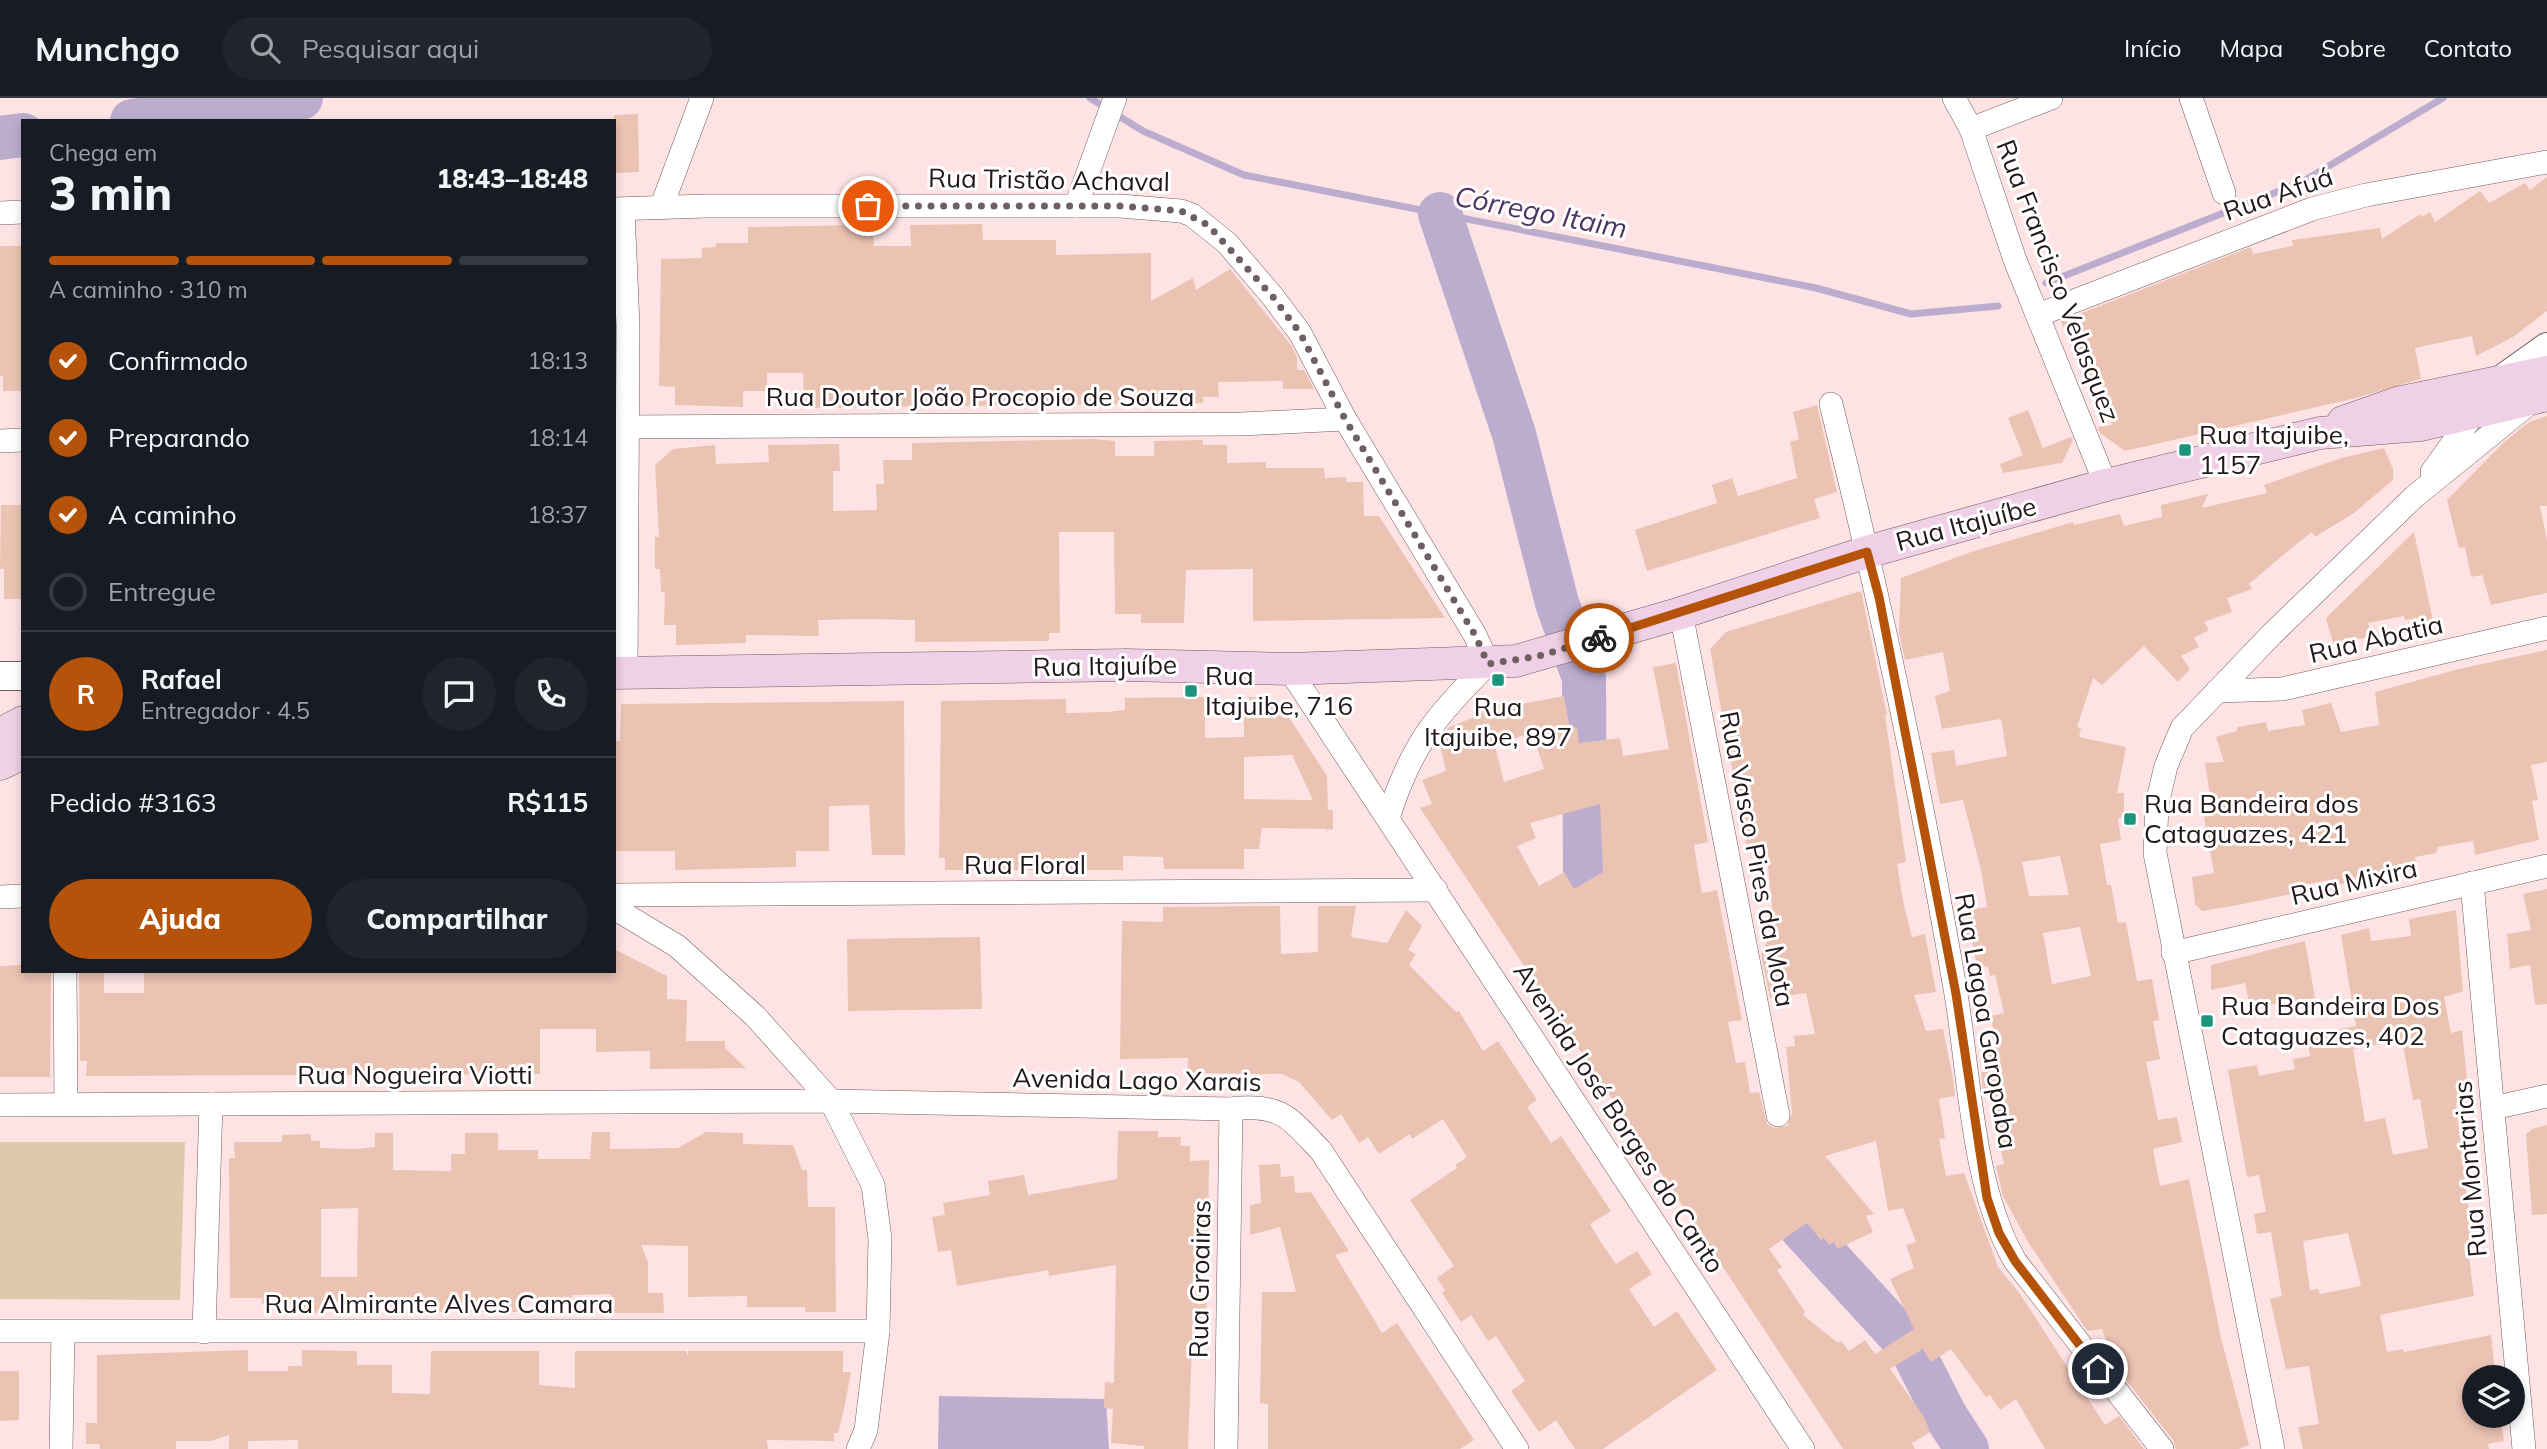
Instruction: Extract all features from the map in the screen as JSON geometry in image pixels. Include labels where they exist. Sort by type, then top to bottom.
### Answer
[{"type":"main road","name":"Rua Itajuíbe","points":[[620,673],[1127,665],[1289,668],[1488,664],[1539,656],[1867,552],[2106,485],[2320,433],[2378,409],[2500,380],[2544,388]]},
{"type":"main road","name":"Rua Itajuíbe","points":[[2320,433],[2398,428],[2475,412],[2544,388]]},
{"type":"main road","points":[[0,734],[21,723]]},
{"type":"main road","points":[[0,764],[21,754]]},
{"type":"street","points":[[661,208],[702,98]]},
{"type":"street","points":[[1076,206],[1115,98]]},
{"type":"street","name":"Rua Francisco Velasquez","points":[[1954,98],[1971,129],[2015,260],[2106,485]]},
{"type":"street","points":[[1971,129],[2051,98]]},
{"type":"street","points":[[2191,98],[2224,193]]},
{"type":"street","name":"Rua Afuá","points":[[2036,311],[2312,209],[2366,195],[2547,162]]},
{"type":"street","name":"Rua Tristão Achaval","points":[[619,209],[1076,206],[1181,211],[1208,225],[1273,297],[1300,333],[1345,419],[1475,635],[1488,664]]},
{"type":"street","points":[[619,209],[620,673]]},
{"type":"street","points":[[0,213],[21,212]]},
{"type":"street","points":[[2414,497],[2500,380],[2547,347]]},
{"type":"street","points":[[2273,1449],[2155,853],[2157,804],[2166,766],[2182,728],[2217,691],[2414,497],[2544,388]]},
{"type":"street","name":"Rua Lagoa Garopaba","points":[[1831,404],[1879,597],[1956,994],[1987,1198],[1999,1233],[2015,1261],[2162,1449]]},
{"type":"street","name":"Rua Doutor João Procopio de Souza","points":[[621,427],[1242,424],[1345,419]]},
{"type":"street","points":[[0,441],[21,440]]},
{"type":"street","name":"Rua Vasco Pires da Mota","points":[[1681,613],[1778,1115]]},
{"type":"street","name":"Rua Abatia","points":[[2217,691],[2282,689],[2547,628]]},
{"type":"street","points":[[1388,818],[1401,776],[1419,741],[1445,705],[1488,664]]},
{"type":"street","name":"Avenida José Borges do Canto","points":[[1289,668],[1803,1449]]},
{"type":"street","points":[[0,676],[21,676]]},
{"type":"street","name":"Rua Mixira","points":[[2173,953],[2547,866]]},
{"type":"street","name":"Rua Montarias","points":[[2472,883],[2524,1449]]},
{"type":"street","name":"Rua Floral","points":[[616,895],[1436,890]]},
{"type":"street","points":[[0,897],[21,896]]},
{"type":"street","points":[[616,909],[677,946],[755,1016],[831,1101],[873,1185],[880,1240],[877,1331],[866,1430],[858,1449]]},
{"type":"street","points":[[65,973],[66,1104]]},
{"type":"street","points":[[2493,1108],[2547,1096]]},
{"type":"street","name":"Rua Nogueira Viotti","points":[[0,1105],[831,1101]]},
{"type":"street","name":"Avenida Lago Xarais","points":[[831,1101],[1231,1109],[1258,1106],[1272,1110],[1295,1122],[1321,1151],[1517,1449]]},
{"type":"street","points":[[204,1332],[211,1104]]},
{"type":"street","name":"Rua Groairas","points":[[1226,1449],[1231,1109]]},
{"type":"street","name":"Rua Almirante Alves Camara","points":[[0,1331],[877,1331]]},
{"type":"street","points":[[61,1449],[63,1332]]},
{"type":"shaded area","points":[[0,1142],[185,1142],[180,1300],[0,1299]]},
{"type":"shaded area","points":[[939,1396],[1106,1399],[1109,1449],[938,1449]]},
{"type":"building","points":[[638,114],[639,172],[616,173],[614,115]]},
{"type":"building","points":[[2547,177],[2547,311],[2513,337],[2476,356],[2472,336],[2415,348],[2421,379],[2352,399],[2125,451],[2100,433],[2098,427],[2112,425],[2101,382],[2090,384],[2084,358],[2077,361],[2061,321],[2251,247],[2253,254],[2293,246],[2292,240],[2380,228],[2382,239],[2420,214],[2422,217],[2430,212],[2435,222],[2480,191],[2489,203],[2525,183],[2530,190]]},
{"type":"building","points":[[982,224],[983,240],[1056,240],[1056,255],[1151,253],[1151,301],[1193,278],[1196,290],[1230,269],[1291,345],[1297,357],[1297,370],[1304,370],[1314,389],[1283,389],[1283,381],[1218,382],[1219,397],[1203,397],[1203,403],[804,408],[803,373],[767,373],[767,391],[743,391],[743,407],[675,405],[675,387],[659,386],[661,259],[702,258],[702,248],[716,247],[716,243],[748,243],[748,227],[873,225],[874,246],[911,246],[910,225]]},
{"type":"building","points":[[0,246],[21,246],[21,391],[3,391],[3,376],[0,376]]},
{"type":"building","points":[[1817,405],[1837,492],[1814,499],[1820,518],[1647,571],[1635,530],[1717,503],[1712,485],[1732,478],[1738,496],[1797,478],[1790,442],[1799,439],[1793,412]]},
{"type":"building","points":[[2028,410],[2043,448],[2071,437],[2073,440],[2062,463],[2003,473],[2000,464],[2023,455],[2008,418]]},
{"type":"building","points":[[2547,416],[2547,506],[2540,506],[2547,540],[2547,593],[2491,605],[2482,575],[2471,577],[2465,547],[2459,548],[2447,500],[2504,442],[2529,422]]},
{"type":"building","points":[[1093,439],[1115,441],[1115,456],[1154,456],[1154,441],[1203,440],[1203,445],[1227,445],[1227,463],[1266,462],[1266,468],[1324,468],[1325,478],[1346,477],[1346,482],[1363,482],[1364,516],[1379,516],[1445,618],[1253,621],[1253,569],[1186,570],[1184,623],[1141,623],[1141,614],[1115,614],[1114,532],[1059,532],[1060,633],[1049,633],[1049,641],[915,642],[915,620],[859,619],[818,620],[819,636],[746,635],[746,643],[676,645],[676,625],[664,625],[665,593],[661,592],[660,569],[655,569],[655,537],[659,537],[655,465],[673,449],[715,445],[716,464],[769,462],[768,445],[839,444],[840,471],[833,471],[833,511],[877,510],[876,484],[884,484],[883,460],[912,460],[912,443]]},
{"type":"building","points":[[2384,448],[2393,469],[2393,480],[2354,513],[2315,537],[2312,532],[2249,584],[2252,589],[2227,598],[2232,612],[2204,622],[2209,630],[2194,638],[2199,647],[2181,656],[2190,669],[2178,682],[2144,646],[2102,685],[2093,678],[2077,727],[2081,728],[2079,737],[2126,747],[2117,793],[2124,793],[2124,817],[2118,818],[2121,840],[2100,844],[2107,885],[2111,885],[2118,923],[2126,922],[2137,981],[2152,979],[2159,1020],[2153,1021],[2160,1059],[2146,1062],[2158,1120],[2177,1117],[2182,1142],[2153,1149],[2160,1186],[2189,1179],[2221,1338],[2249,1445],[2239,1449],[2176,1449],[2173,1440],[2115,1366],[2102,1329],[2086,1329],[2028,1242],[2003,1196],[1996,1166],[2004,1164],[1988,1090],[1983,1091],[1981,1072],[1990,1070],[1983,1035],[1994,1032],[1990,1016],[2004,1013],[1995,975],[1990,976],[1988,966],[1977,968],[1972,939],[1966,940],[1958,912],[1987,907],[1981,870],[1963,800],[1940,804],[1931,753],[1954,750],[1956,766],[2007,756],[2001,719],[1942,729],[1935,696],[1950,691],[1943,652],[1905,660],[1899,632],[1901,578],[1968,553],[2073,522],[2074,525],[2120,514],[2124,526],[2162,517],[2161,505],[2208,494],[2202,508],[2267,493],[2264,485],[2341,458]],"holes":[[[2060,856],[2069,895],[2029,896],[2022,862]],[[2080,927],[2091,976],[2052,984],[2043,933]]]},
{"type":"building","points":[[1,505],[21,505],[21,599],[4,599],[4,569],[0,569]]},
{"type":"building","points":[[2414,532],[2435,630],[2414,635],[2412,619],[2405,620],[2404,616],[2368,623],[2371,637],[2333,643],[2326,618]]},
{"type":"building","points":[[1861,591],[1887,715],[1906,862],[1897,864],[1903,901],[1912,937],[1925,934],[1936,992],[1914,995],[1926,1031],[1943,1029],[1953,1078],[1955,1096],[1939,1099],[1945,1138],[1939,1139],[1946,1176],[1964,1173],[1998,1267],[2020,1294],[2105,1425],[2119,1416],[2144,1449],[2045,1449],[2016,1399],[2000,1410],[1990,1395],[1986,1397],[1951,1349],[1931,1362],[1923,1349],[1890,1369],[1924,1417],[1930,1432],[1912,1443],[1915,1449],[1843,1449],[1420,808],[1432,804],[1422,780],[1446,771],[1439,741],[1449,727],[1480,715],[1478,709],[1510,701],[1511,706],[1564,696],[1570,729],[1577,727],[1579,743],[1620,738],[1623,756],[1669,749],[1653,667],[1676,663],[1708,842],[1694,845],[1702,893],[1717,890],[1742,1020],[1728,1022],[1736,1063],[1745,1062],[1750,1093],[1759,1092],[1767,1124],[1774,1128],[1787,1126],[1792,1113],[1786,1047],[1795,1046],[1794,1036],[1815,1034],[1806,993],[1770,998],[1761,954],[1774,926],[1766,846],[1747,849],[1710,649],[1726,632]],"holes":[[[1532,732],[1544,769],[1504,782],[1495,746]],[[1600,804],[1603,872],[1574,889],[1564,872],[1539,886],[1517,846],[1536,838],[1530,823]],[[1876,1141],[1888,1211],[1903,1208],[1916,1242],[1906,1245],[1914,1268],[1890,1279],[1914,1329],[1875,1354],[1865,1340],[1849,1351],[1841,1341],[1838,1343],[1803,1315],[1805,1312],[1777,1270],[1782,1267],[1769,1249],[1807,1223],[1821,1240],[1824,1238],[1829,1245],[1834,1242],[1837,1249],[1873,1232],[1866,1216],[1874,1214],[1825,1156]]]},
{"type":"building","points":[[2547,650],[2547,762],[2531,765],[2538,800],[2532,801],[2539,840],[2475,855],[2473,841],[2438,847],[2436,853],[2415,857],[2417,868],[2332,886],[2331,880],[2295,886],[2297,893],[2233,906],[2202,911],[2195,904],[2192,877],[2214,873],[2204,817],[2213,815],[2205,763],[2224,762],[2216,737],[2237,731],[2237,727],[2266,722],[2268,731],[2305,725],[2302,710],[2331,703],[2341,732],[2379,725],[2375,692],[2459,669]]},
{"type":"building","points":[[1205,697],[1205,738],[1244,737],[1244,714],[1255,708],[1248,697],[1277,699],[1327,776],[1328,810],[1333,810],[1333,830],[1328,829],[1328,832],[1327,829],[1262,828],[1259,849],[1244,849],[1244,869],[1164,869],[1163,857],[1123,856],[1123,870],[945,870],[945,858],[939,858],[941,701],[1066,699],[1066,713],[1125,710],[1125,698]],"holes":[[[1292,755],[1313,800],[1244,799],[1244,757]]]},
{"type":"building","points":[[904,701],[905,855],[872,855],[869,805],[829,806],[829,851],[796,851],[796,867],[675,870],[675,851],[616,851],[616,741],[620,741],[621,704]]},
{"type":"building","points":[[2547,889],[2547,1004],[2535,1005],[2530,965],[2510,969],[2507,934],[2531,930],[2523,894]]},
{"type":"building","points":[[1280,906],[1281,954],[1318,952],[1318,906],[1356,906],[1351,937],[1387,943],[1406,910],[1422,926],[1408,950],[1416,954],[1409,965],[1456,1012],[1459,1011],[1483,1051],[1498,1041],[1537,1100],[1527,1107],[1551,1143],[1561,1136],[1611,1211],[1590,1224],[1600,1241],[1616,1264],[1637,1251],[1652,1274],[1629,1289],[1654,1327],[1677,1311],[1717,1370],[1603,1449],[1575,1449],[1556,1420],[1539,1432],[1511,1391],[1525,1381],[1496,1336],[1488,1341],[1471,1315],[1461,1322],[1442,1293],[1445,1290],[1437,1278],[1454,1266],[1410,1200],[1457,1168],[1455,1165],[1467,1157],[1443,1119],[1412,1139],[1410,1134],[1379,1154],[1368,1137],[1359,1143],[1341,1114],[1332,1120],[1299,1082],[1282,1074],[1187,1073],[1188,1058],[1120,1059],[1122,921],[1163,922],[1163,907]]},
{"type":"building","points":[[2456,910],[2463,991],[2444,997],[2451,1033],[2462,1030],[2469,1100],[2456,1103],[2473,1248],[2468,1249],[2474,1296],[2380,1315],[2387,1352],[2403,1349],[2404,1352],[2491,1335],[2494,1365],[2462,1365],[2462,1428],[2502,1428],[2504,1441],[2488,1444],[2489,1449],[2303,1449],[2298,1427],[2319,1424],[2309,1366],[2286,1369],[2270,1299],[2282,1296],[2271,1232],[2257,1234],[2254,1214],[2266,1212],[2259,1175],[2247,1177],[2228,1070],[2257,1065],[2259,1076],[2295,1069],[2293,1059],[2310,1056],[2307,1035],[2356,1026],[2341,935],[2369,928],[2371,941],[2411,936],[2409,919]],"holes":[[[2402,1040],[2413,1100],[2420,1099],[2428,1148],[2393,1155],[2385,1118],[2365,1122],[2353,1049]],[[2348,1233],[2361,1286],[2320,1294],[2318,1289],[2310,1290],[2303,1241]]]},
{"type":"building","points":[[980,937],[982,1009],[848,1011],[847,939]]},
{"type":"building","points":[[2305,941],[2315,998],[2250,1008],[2245,983],[2211,990],[2211,965]]},
{"type":"building","points":[[616,950],[667,976],[667,999],[687,1000],[686,1041],[725,1041],[725,1048],[746,1068],[650,1069],[650,1051],[596,1052],[596,1029],[540,1029],[540,1074],[86,1076],[87,1061],[80,1061],[79,973],[104,973],[104,993],[144,993],[144,973],[616,973]]},
{"type":"building","points":[[21,965],[21,973],[51,973],[50,1077],[0,1077],[0,966]]},
{"type":"building","points":[[2547,1125],[2547,1214],[2532,1215],[2526,1134],[2532,1129]]},
{"type":"building","points":[[1118,1131],[1158,1131],[1158,1137],[1181,1137],[1180,1146],[1190,1146],[1190,1161],[1209,1160],[1208,1241],[1195,1241],[1194,1288],[1207,1288],[1206,1318],[1193,1317],[1188,1449],[1144,1449],[1144,1446],[1111,1443],[1113,1409],[1104,1408],[1105,1382],[1114,1383],[1116,1265],[1049,1276],[1048,1270],[957,1286],[951,1250],[938,1252],[932,1217],[945,1215],[943,1203],[990,1195],[988,1181],[1024,1175],[1028,1195],[1117,1179]]},
{"type":"building","points":[[592,1132],[610,1132],[610,1149],[678,1148],[706,1132],[743,1133],[743,1144],[793,1145],[802,1170],[807,1170],[808,1207],[835,1207],[836,1312],[805,1312],[805,1307],[747,1307],[747,1296],[688,1297],[688,1246],[641,1245],[648,1262],[648,1293],[663,1293],[664,1313],[611,1313],[611,1294],[572,1295],[572,1300],[521,1300],[521,1312],[429,1312],[429,1299],[378,1299],[378,1312],[357,1312],[357,1301],[320,1313],[304,1313],[304,1308],[262,1304],[262,1298],[230,1298],[229,1158],[235,1158],[234,1142],[282,1142],[282,1135],[311,1134],[311,1141],[320,1141],[320,1148],[357,1149],[375,1147],[375,1133],[393,1133],[393,1170],[451,1171],[451,1154],[465,1154],[465,1133],[498,1133],[498,1150],[538,1150],[538,1159],[590,1159]],"holes":[[[358,1208],[357,1277],[321,1277],[321,1209]]]},
{"type":"building","points":[[1280,1164],[1281,1177],[1294,1176],[1295,1193],[1311,1192],[1349,1251],[1335,1255],[1382,1333],[1397,1323],[1474,1440],[1460,1449],[1268,1449],[1268,1404],[1260,1403],[1262,1292],[1296,1292],[1280,1227],[1250,1235],[1250,1205],[1261,1203],[1259,1165]]},
{"type":"building","points":[[248,1350],[248,1371],[288,1371],[288,1366],[302,1366],[302,1350],[357,1351],[357,1365],[392,1365],[392,1393],[430,1394],[431,1351],[539,1351],[539,1385],[575,1388],[575,1351],[686,1351],[688,1356],[688,1351],[843,1351],[843,1372],[851,1372],[834,1441],[767,1440],[768,1449],[298,1449],[298,1440],[248,1441],[248,1449],[229,1449],[229,1435],[211,1441],[176,1441],[176,1449],[100,1449],[99,1444],[86,1444],[86,1423],[97,1423],[97,1355]]},
{"type":"building","points":[[0,1371],[19,1371],[19,1420],[0,1421]]},
{"type":"waterway","points":[[147,119],[301,98]]},
{"type":"waterway","name":"Córrego Itaim","points":[[1090,98],[1143,131],[1244,175],[1816,288],[1911,314],[1998,306]]},
{"type":"waterway","points":[[2046,283],[2302,182],[2443,98]]},
{"type":"waterway","points":[[0,138],[21,135]]},
{"type":"waterway","points":[[1440,214],[1514,434],[1557,603],[1584,678],[1585,878],[1601,939]]},
{"type":"waterway","points":[[1761,1184],[1911,1348],[1945,1415],[1967,1449]]},
{"type":"way so far","points":[[868,206],[1120,206],[1181,211],[1192,215],[1208,225],[1227,243],[1300,333],[1345,419],[1475,635],[1488,664],[1539,656],[1599,638]]},
{"type":"place","name":"Rua Itajuibe, 1157","points":[[2185,450]]},
{"type":"place","name":"Rua Itajuibe, 897","points":[[1498,680]]},
{"type":"place","name":"Rua Itajuibe, 716","points":[[1191,691]]},
{"type":"place","name":"Rua Bandeira dos Cataguazes, 421","points":[[2130,819]]},
{"type":"place","name":"Rua Bandeira Dos Cataguazes, 402","points":[[2207,1021]]},
{"type":"route","points":[[1599,638],[1867,552],[1879,597],[1956,994],[1987,1198],[1999,1233],[2015,1261],[2098,1369]]}]
